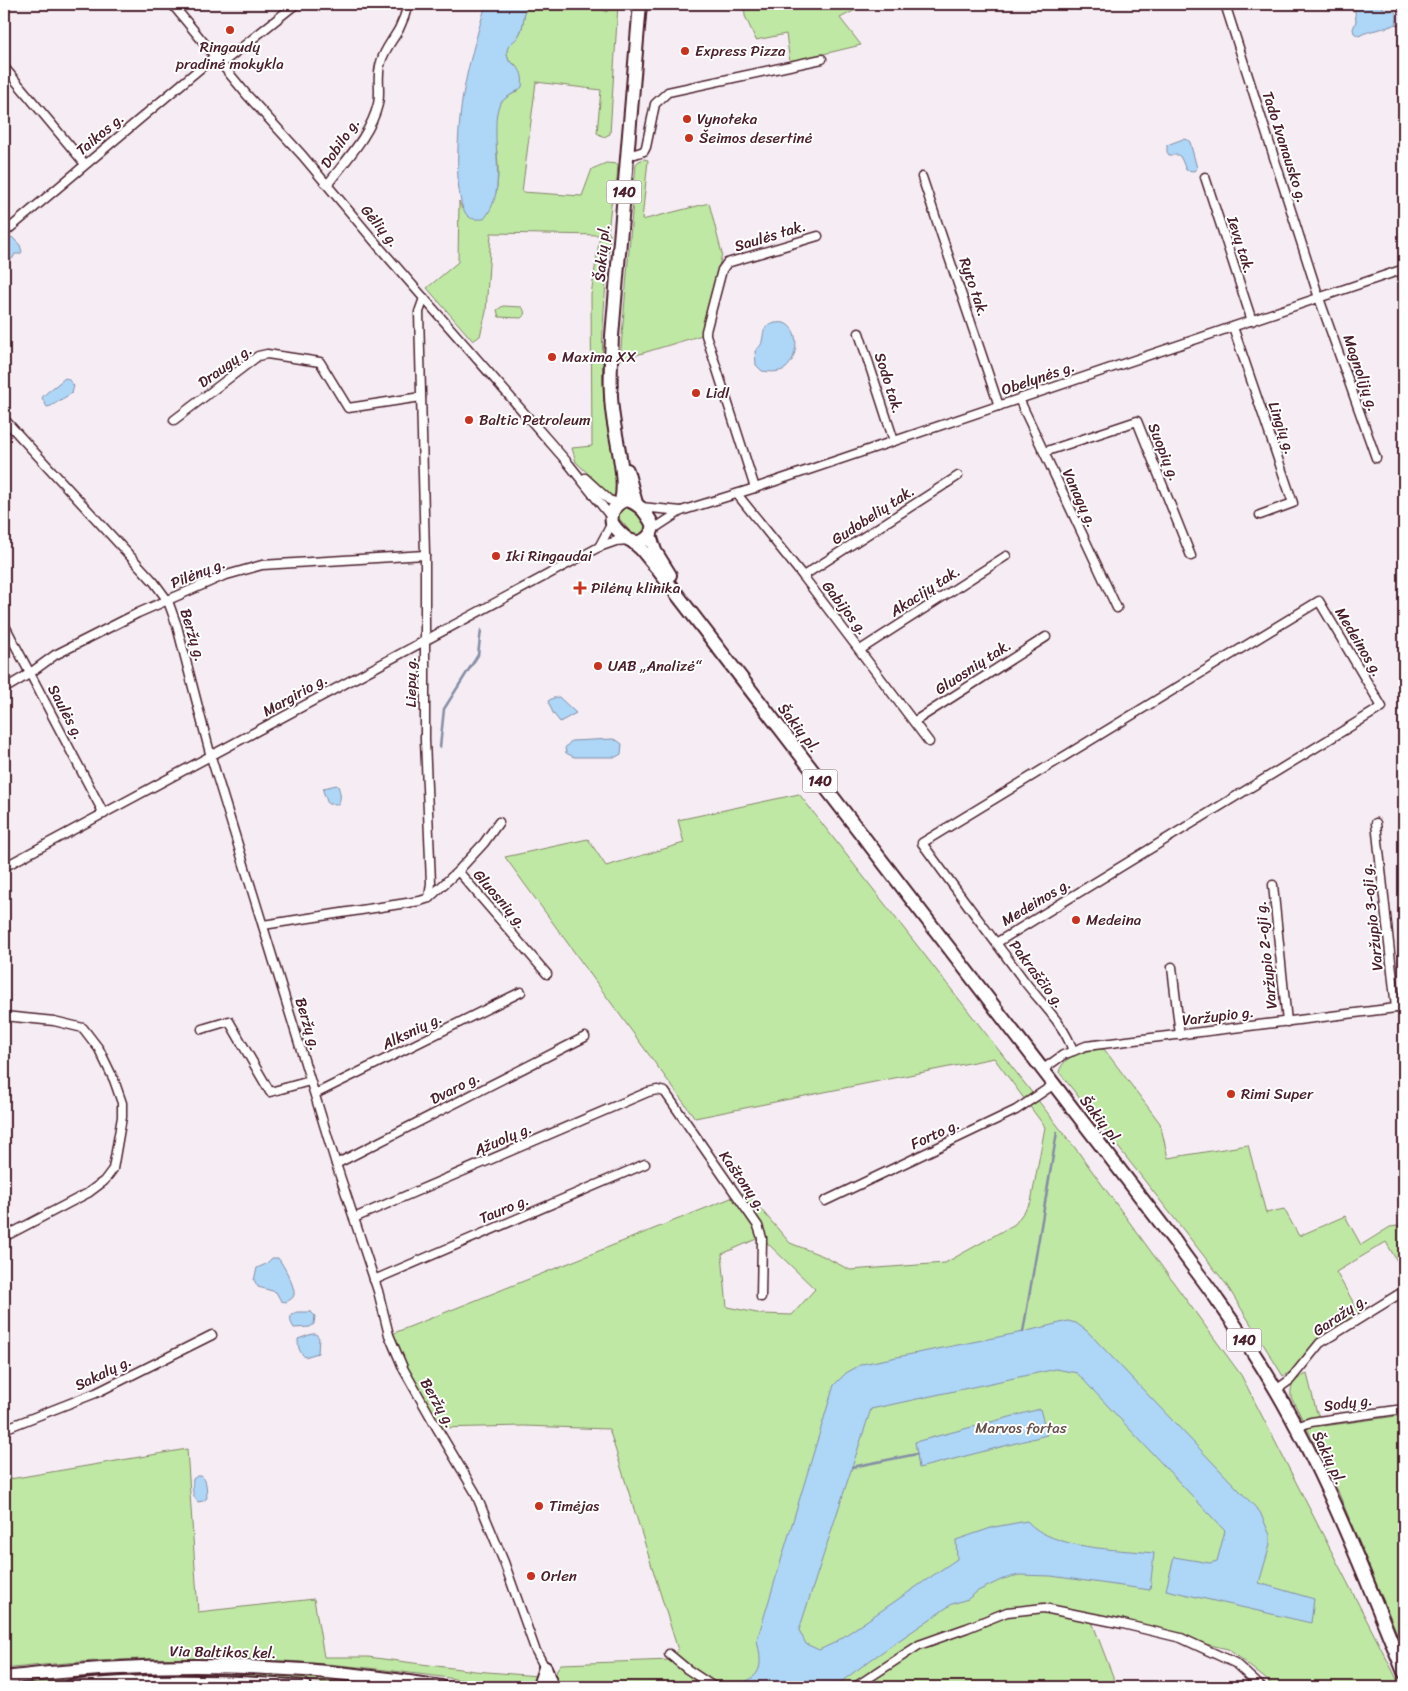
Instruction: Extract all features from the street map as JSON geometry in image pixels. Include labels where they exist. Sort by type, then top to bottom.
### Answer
[{"type":"main road","name":"Šakių pl.","points":[[620,502],[623,486],[612,416],[610,381],[612,336],[640,4]]},
{"type":"main road","name":"Šakių pl.","points":[[612,416],[638,505]]},
{"type":"main road","points":[[620,502],[626,500],[638,505]]},
{"type":"main road","name":"140","points":[[620,502],[614,508],[611,520],[631,541]]},
{"type":"main road","name":"140","points":[[638,505],[651,521],[651,533]]},
{"type":"main road","name":"Šakių pl.","points":[[651,533],[655,551],[704,630]]},
{"type":"main road","points":[[631,541],[643,541],[651,533]]},
{"type":"main road","name":"Šakių pl.","points":[[631,541],[641,548],[1218,1300],[1276,1390],[1296,1426],[1345,1531],[1404,1672]]},
{"type":"main road","name":"Via Baltikos kel.","points":[[4,1678],[98,1668],[151,1666],[222,1667],[332,1672],[441,1687]]},
{"type":"main road","points":[[536,1687],[540,1683],[545,1668]]},
{"type":"main road","points":[[545,1668],[552,1687]]},
{"type":"main road","name":"Via Baltikos kel.","points":[[70,1687],[171,1682],[305,1687]]},
{"type":"street","name":"Gėlių g.","points":[[172,4],[247,95],[328,184],[380,248],[568,463],[611,520]]},
{"type":"street","points":[[222,64],[296,4]]},
{"type":"street","name":"Dobilo g.","points":[[328,184],[363,137],[374,115],[379,96],[381,60],[399,29],[408,4]]},
{"type":"street","name":"Tado Ivanausko g.","points":[[1225,4],[1319,298]]},
{"type":"street","name":"Taikos g.","points":[[4,233],[215,56]]},
{"type":"street","points":[[627,153],[635,154],[644,151],[655,104],[668,92],[822,59]]},
{"type":"street","points":[[4,67],[85,164]]},
{"type":"street","name":"Ryto tak.","points":[[922,177],[999,406]]},
{"type":"street","name":"Ievų tak.","points":[[1204,177],[1252,321]]},
{"type":"street","name":"Saulės tak.","points":[[755,488],[706,331],[722,270],[727,263],[818,236]]},
{"type":"street","name":"Obelynės g.","points":[[651,533],[681,511],[755,488],[1404,269]]},
{"type":"street","name":"Liepų g.","points":[[424,298],[419,312],[425,555],[425,740],[431,883],[429,898]]},
{"type":"street","name":"Magnolijų g.","points":[[1319,298],[1376,458]]},
{"type":"street","name":"Lingių g.","points":[[1233,327],[1293,503],[1260,515]]},
{"type":"street","name":"Sodo tak.","points":[[859,333],[894,441]]},
{"type":"street","name":"Draugų g.","points":[[174,420],[258,356],[267,354],[320,362],[348,408],[421,398]]},
{"type":"street","name":"Vanagų g.","points":[[1019,399],[1117,608]]},
{"type":"street","name":"Beržų g.","points":[[4,419],[154,582],[168,600],[186,657],[211,757],[310,1081],[374,1280],[389,1335],[404,1370],[436,1428],[475,1492],[504,1562],[535,1649],[545,1668]]},
{"type":"street","name":"Suopių g.","points":[[1044,452],[1137,421],[1191,556]]},
{"type":"street","name":"Gėlių g.","points":[[568,463],[604,496],[613,502],[620,502]]},
{"type":"street","name":"Gudobelių tak.","points":[[803,576],[958,476]]},
{"type":"street","name":"Gabijos g.","points":[[737,494],[803,576],[915,721],[929,742]]},
{"type":"street","name":"Obelynės g.","points":[[638,505],[681,511]]},
{"type":"street","points":[[599,547],[611,520]]},
{"type":"street","name":"Margirio g.","points":[[4,867],[599,547],[616,541],[631,541]]},
{"type":"street","name":"Pilėnų g.","points":[[4,689],[55,656],[138,613],[223,576],[262,565],[425,555]]},
{"type":"street","name":"Akacijų tak.","points":[[860,650],[1006,556]]},
{"type":"street","name":"Medeinos g.","points":[[922,844],[1319,601],[1382,708],[996,943]]},
{"type":"street","name":"Saulės g.","points":[[4,624],[104,814]]},
{"type":"street","name":"Gluosnių tak.","points":[[915,721],[1046,636]]},
{"type":"street","points":[[458,871],[484,843],[499,822]]},
{"type":"street","name":"Varžupio 3-oji g.","points":[[1376,822],[1396,1008]]},
{"type":"street","name":"Pakraščio g.","points":[[922,844],[1064,1031],[1072,1051]]},
{"type":"street","name":"Gluosnių g.","points":[[429,898],[458,871],[547,974]]},
{"type":"street","name":"Varžupio 2-oji g.","points":[[1273,885],[1287,1022]]},
{"type":"street","points":[[263,925],[420,901],[429,898]]},
{"type":"street","points":[[1172,967],[1180,1035]]},
{"type":"street","name":"Alksnių g.","points":[[315,1094],[521,992]]},
{"type":"street","name":"Varžupio g.","points":[[1042,1070],[1072,1051],[1086,1046],[1404,1007]]},
{"type":"street","points":[[4,1016],[54,1020],[83,1028],[99,1049],[114,1080],[122,1103],[122,1117],[113,1170],[104,1181],[88,1193],[4,1237]]},
{"type":"street","points":[[202,1029],[229,1021],[270,1092],[310,1081]]},
{"type":"street","name":"Dvaro g.","points":[[336,1164],[585,1037]]},
{"type":"street","name":"Forto g.","points":[[825,1202],[1016,1110],[1053,1085]]},
{"type":"street","name":"Ąžuolų g.","points":[[354,1218],[648,1092],[657,1090],[665,1092]]},
{"type":"street","name":"Kaštonų g.","points":[[665,1092],[758,1226],[762,1238],[762,1297]]},
{"type":"street","name":"Tauro g.","points":[[374,1280],[645,1164]]},
{"type":"street","name":"Garažų g.","points":[[1276,1390],[1290,1380],[1320,1343],[1404,1291]]},
{"type":"street","name":"Sakalų g.","points":[[4,1429],[96,1393],[212,1335]]},
{"type":"street","name":"Sodų g.","points":[[1296,1426],[1404,1408]]},
{"type":"street","points":[[855,1687],[919,1645],[1007,1612],[1044,1608],[1181,1638],[1234,1663],[1261,1687]]},
{"type":"street","points":[[669,1654],[686,1669],[714,1687]]},
{"type":"green space","points":[[526,4],[591,4],[607,12],[608,4],[618,4],[610,134],[604,137],[597,133],[601,90],[536,82],[522,192],[582,196],[592,169],[606,163],[618,164],[608,232],[610,234],[602,358],[605,411],[620,490],[615,496],[611,496],[576,462],[572,448],[592,446],[591,295],[600,235],[491,233],[486,312],[480,336],[473,341],[427,288],[458,262],[459,201],[462,209],[496,193],[498,165],[495,130],[496,113],[503,100],[518,91],[516,65],[509,61],[507,51],[521,30]]},
{"type":"green space","points":[[744,4],[867,4],[840,18],[861,45],[790,62],[786,34],[756,40],[745,16]]},
{"type":"green space","points":[[644,159],[648,160],[642,220],[709,203],[722,254],[702,335],[620,360],[636,164]]},
{"type":"green space","points":[[503,306],[522,307],[524,311],[523,317],[499,317],[497,310]]},
{"type":"green space","points":[[628,506],[645,522],[646,530],[640,536],[633,535],[617,516],[621,507]]},
{"type":"green space","name":"Marvos fortas","points":[[799,794],[1079,1153],[1241,1375],[1401,1687],[1274,1687],[1228,1649],[1091,1619],[1117,1687],[558,1687],[556,1675],[561,1664],[671,1660],[678,1650],[609,1429],[524,1426],[437,1428],[389,1335],[746,1192],[790,1243],[823,1256],[850,1270],[945,1263],[1015,1224],[1031,1202],[1045,1127],[994,1058],[695,1118],[505,857],[588,839],[606,866],[684,843],[678,820]],"holes":[[[761,1237],[815,1289],[792,1315],[762,1314],[727,1307],[722,1254]]]},
{"type":"green space","points":[[1104,1049],[1160,1123],[1168,1158],[1248,1145],[1266,1213],[1284,1209],[1299,1236],[1345,1216],[1361,1245],[1390,1227],[1404,1225],[1404,1273],[1386,1242],[1336,1272],[1360,1314],[1320,1338],[1294,1370],[1283,1376],[1226,1284],[1059,1072],[1071,1057],[1090,1050]]},
{"type":"green space","points":[[1307,1374],[1316,1410],[1324,1426],[1404,1415],[1404,1650],[1332,1477],[1291,1397],[1291,1388],[1294,1382]]},
{"type":"green space","points":[[187,1449],[198,1612],[314,1599],[324,1657],[368,1657],[475,1671],[538,1676],[535,1683],[529,1687],[522,1688],[505,1687],[436,1676],[345,1666],[248,1659],[199,1658],[101,1661],[4,1669],[4,1480]]},
{"type":"green space","points":[[118,1673],[254,1674],[307,1677],[402,1687],[368,1687],[307,1681],[193,1676],[118,1677],[4,1687],[4,1685]]},
{"type":"water","points":[[486,4],[526,4],[521,30],[507,51],[509,61],[516,66],[522,75],[522,87],[503,100],[498,109],[496,126],[498,176],[495,199],[484,219],[472,219],[463,209],[460,197],[458,144],[464,89]]},
{"type":"water","points":[[1354,4],[1377,4],[1388,11],[1394,10],[1397,17],[1396,24],[1359,36],[1354,33],[1353,29],[1356,21]]},
{"type":"water","points":[[1183,139],[1190,142],[1197,168],[1194,171],[1186,170],[1179,155],[1169,155],[1167,152],[1167,145]]},
{"type":"water","points":[[12,237],[20,245],[22,252],[15,254],[13,258],[4,264],[4,243]]},
{"type":"water","points":[[775,323],[784,323],[793,331],[796,344],[795,351],[793,358],[784,370],[775,372],[762,371],[756,365],[755,351],[761,344],[767,326]]},
{"type":"water","points":[[65,378],[74,386],[72,393],[47,407],[42,398]]},
{"type":"water","points":[[559,697],[576,713],[560,722],[553,713],[548,701]]},
{"type":"water","points":[[613,739],[622,744],[621,754],[616,757],[574,757],[566,753],[565,748],[571,741]]},
{"type":"water","points":[[336,785],[340,793],[339,802],[338,804],[328,804],[323,791],[324,788]]},
{"type":"water","points":[[272,1258],[278,1258],[289,1276],[293,1287],[293,1296],[286,1302],[281,1301],[276,1292],[258,1287],[254,1280],[257,1268],[266,1264]]},
{"type":"water","points":[[311,1312],[315,1316],[314,1324],[310,1327],[294,1328],[291,1318],[292,1314]]},
{"type":"water","points":[[1068,1321],[1076,1323],[1087,1331],[1260,1512],[1270,1535],[1270,1545],[1259,1583],[1314,1599],[1311,1623],[1166,1590],[1174,1557],[1210,1563],[1217,1561],[1225,1531],[1077,1373],[1056,1369],[871,1409],[799,1630],[806,1644],[819,1650],[834,1643],[957,1559],[956,1540],[994,1527],[1027,1521],[1038,1531],[1069,1543],[1104,1549],[1154,1553],[1150,1590],[1051,1576],[1019,1575],[1003,1579],[978,1591],[968,1599],[952,1604],[834,1687],[741,1687],[738,1684],[753,1677],[759,1668],[760,1656],[757,1640],[834,1385],[846,1373],[862,1364],[1023,1332]]},
{"type":"water","points":[[316,1334],[319,1338],[318,1353],[305,1357],[299,1349],[298,1339]]},
{"type":"water","points":[[1040,1409],[1047,1435],[919,1468],[915,1442]]},
{"type":"water","points":[[201,1476],[205,1480],[207,1498],[198,1502],[193,1489],[193,1479]]},
{"type":"waterway","points":[[440,747],[444,709],[478,655],[481,630]]},
{"type":"waterway","points":[[1023,1332],[1057,1132]]},
{"type":"waterway","points":[[852,1467],[917,1454]]},
{"type":"place","name":"Ringaudų pradinė mokykla","points":[[230,30]]},
{"type":"place","name":"Express Pizza","points":[[685,51]]},
{"type":"place","name":"Vynoteka","points":[[687,119]]},
{"type":"place","name":"Šeimos desertinė","points":[[689,138]]},
{"type":"place","name":"Maxima XX","points":[[552,357]]},
{"type":"place","name":"Lidl","points":[[696,393]]},
{"type":"place","name":"Baltic Petroleum","points":[[469,420]]},
{"type":"place","name":"Iki Ringaudai","points":[[496,556]]},
{"type":"place","name":"Pilėnų klinika","points":[[580,588]]},
{"type":"place","name":"UAB „Analizė“","points":[[598,666]]},
{"type":"place","name":"Medeina","points":[[1076,920]]},
{"type":"place","name":"Rimi Super","points":[[1231,1094]]},
{"type":"place","name":"Timėjas","points":[[539,1506]]},
{"type":"place","name":"Orlen","points":[[531,1576]]}]
